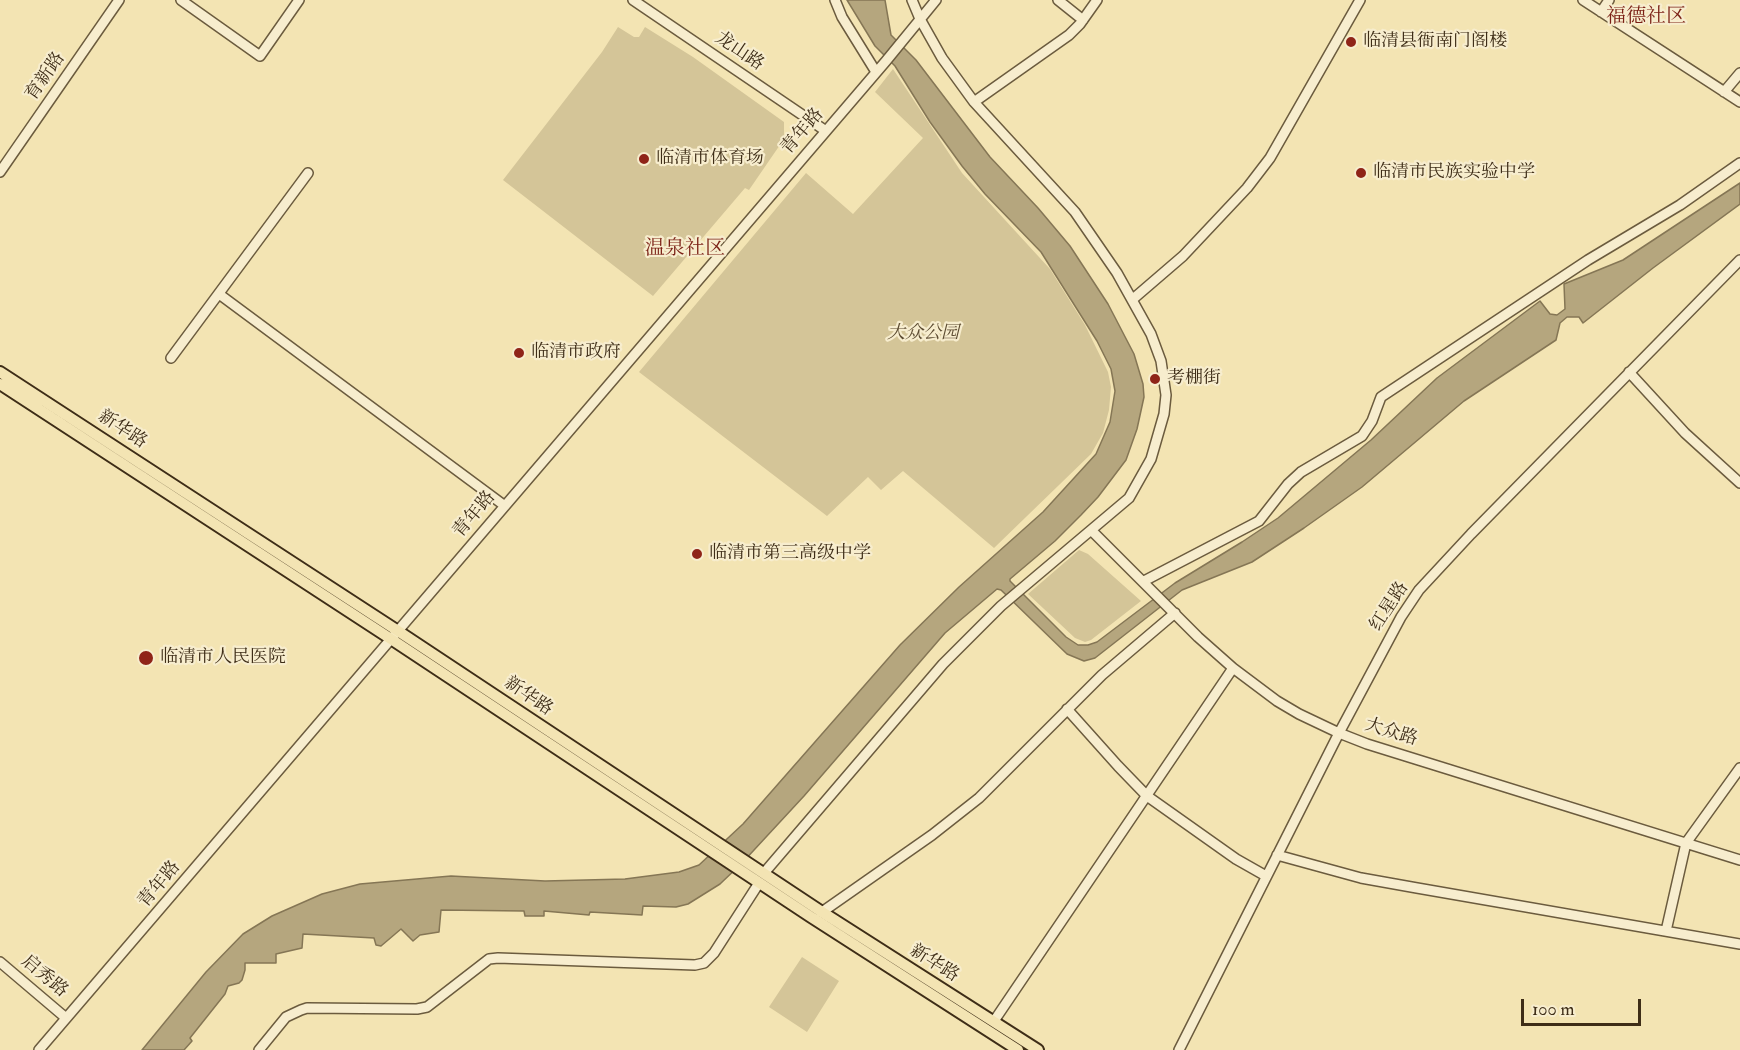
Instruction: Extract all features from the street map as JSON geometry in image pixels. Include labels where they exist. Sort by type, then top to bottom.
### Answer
[{"type":"main road","name":"新华路","points":[[0,372],[1018,1050]]},
{"type":"main road","name":"新华路","points":[[0,384],[394,635]]},
{"type":"main road","name":"新华路","points":[[756,875],[822,912],[1038,1050]]},
{"type":"street","name":"育新路","points":[[0,172],[119,0]]},
{"type":"street","points":[[181,0],[260,56],[299,0]]},
{"type":"street","name":"龙山路","points":[[633,0],[826,131]]},
{"type":"street","points":[[835,0],[842,17],[876,72]]},
{"type":"street","points":[[259,1050],[286,1017],[307,1008],[417,1010],[427,1007],[489,959],[695,965],[704,963],[714,953],[756,875],[943,664],[1001,606],[1129,498],[1144,475],[1156,446],[1166,395],[1161,361],[1151,334],[1118,273],[1075,212],[974,102],[942,58],[920,20],[912,0]]},
{"type":"street","name":"青年路","points":[[39,1050],[936,0]]},
{"type":"street","points":[[1058,0],[1083,20]]},
{"type":"street","points":[[974,102],[1069,35],[1097,0]]},
{"type":"street","points":[[1133,299],[1183,256],[1247,188],[1270,158],[1360,0]]},
{"type":"street","points":[[1583,0],[1740,102]]},
{"type":"street","points":[[1601,12],[1609,0]]},
{"type":"street","points":[[1724,92],[1740,73]]},
{"type":"street","points":[[1144,581],[1259,521],[1288,484],[1301,472],[1362,436],[1372,421],[1381,397],[1588,260],[1680,205],[1740,163]]},
{"type":"street","points":[[171,358],[308,173]]},
{"type":"street","name":"红星路","points":[[1179,1050],[1339,733],[1401,617],[1419,590],[1740,260]]},
{"type":"street","points":[[219,294],[505,506]]},
{"type":"street","points":[[1629,372],[1685,434],[1740,483]]},
{"type":"street","name":"大众路","points":[[1092,531],[1233,668],[1277,701],[1339,733],[1367,744],[1740,860]]},
{"type":"street","points":[[822,912],[932,835],[979,798],[1102,675],[1175,614]]},
{"type":"street","points":[[994,1022],[1233,668]]},
{"type":"street","points":[[1067,710],[1148,796],[1236,860],[1266,876]]},
{"type":"street","points":[[1666,932],[1686,843],[1740,768]]},
{"type":"street","points":[[1277,855],[1372,880],[1740,944]]},
{"type":"street","name":"启秀路","points":[[0,962],[66,1017]]},
{"type":"green space","name":"临清市体育场","points":[[618,27],[634,37],[639,37],[645,27],[693,57],[784,122],[784,139],[749,190],[745,188],[653,296],[503,180],[602,52]]},
{"type":"green space","name":"大众公园","points":[[893,69],[962,173],[1050,269],[1085,325],[1108,372],[1111,387],[1109,410],[1103,433],[1091,454],[994,548],[903,471],[881,490],[868,477],[827,516],[639,372],[806,173],[853,214],[923,138],[875,92]]},
{"type":"green space","points":[[1079,550],[1088,554],[1141,601],[1091,640],[1085,642],[1075,638],[1028,594]]},
{"type":"green space","points":[[802,957],[839,981],[807,1032],[769,1007]]},
{"type":"shaded area","points":[[847,0],[885,0],[891,35],[916,60],[990,157],[1070,246],[1108,304],[1134,354],[1143,384],[1144,397],[1137,429],[1126,460],[1081,515],[1055,541],[1010,579],[1066,637],[1078,645],[1097,642],[1175,583],[1278,518],[1371,440],[1437,378],[1540,301],[1550,314],[1557,315],[1565,309],[1564,284],[1623,260],[1740,183],[1740,204],[1583,323],[1579,317],[1567,317],[1560,323],[1556,340],[1464,401],[1362,487],[1304,528],[1252,562],[1182,590],[1095,658],[1084,661],[1067,654],[1001,590],[997,589],[945,633],[804,796],[742,863],[720,884],[688,904],[676,907],[643,906],[642,915],[590,912],[589,915],[544,911],[544,916],[525,916],[524,911],[441,910],[439,932],[420,935],[413,941],[401,929],[381,946],[376,945],[374,938],[303,934],[302,948],[276,954],[276,963],[245,963],[242,980],[228,986],[225,994],[190,1038],[192,1041],[184,1050],[142,1050],[206,972],[243,934],[272,916],[322,894],[360,884],[451,876],[545,881],[625,879],[679,872],[699,865],[743,824],[900,645],[959,587],[1043,512],[1096,454],[1110,422],[1115,391],[1111,369],[1097,341],[1041,252],[985,194],[962,166],[930,122],[895,66],[875,46]]},
{"type":"place","name":"临清县衙南门阁楼","points":[[1351,42]]},
{"type":"place","name":"临清市体育场","points":[[644,159]]},
{"type":"place","name":"临清市民族实验中学","points":[[1361,173]]},
{"type":"place","name":"临清市政府","points":[[519,353]]},
{"type":"place","name":"考棚街","points":[[1155,379]]},
{"type":"place","name":"临清市第三高级中学","points":[[697,554]]},
{"type":"place","name":"临清市人民医院","points":[[146,658]]},
{"type":"district","name":"福德社区","points":[[1646,18]]},
{"type":"district","name":"温泉社区","points":[[685,250]]}]
